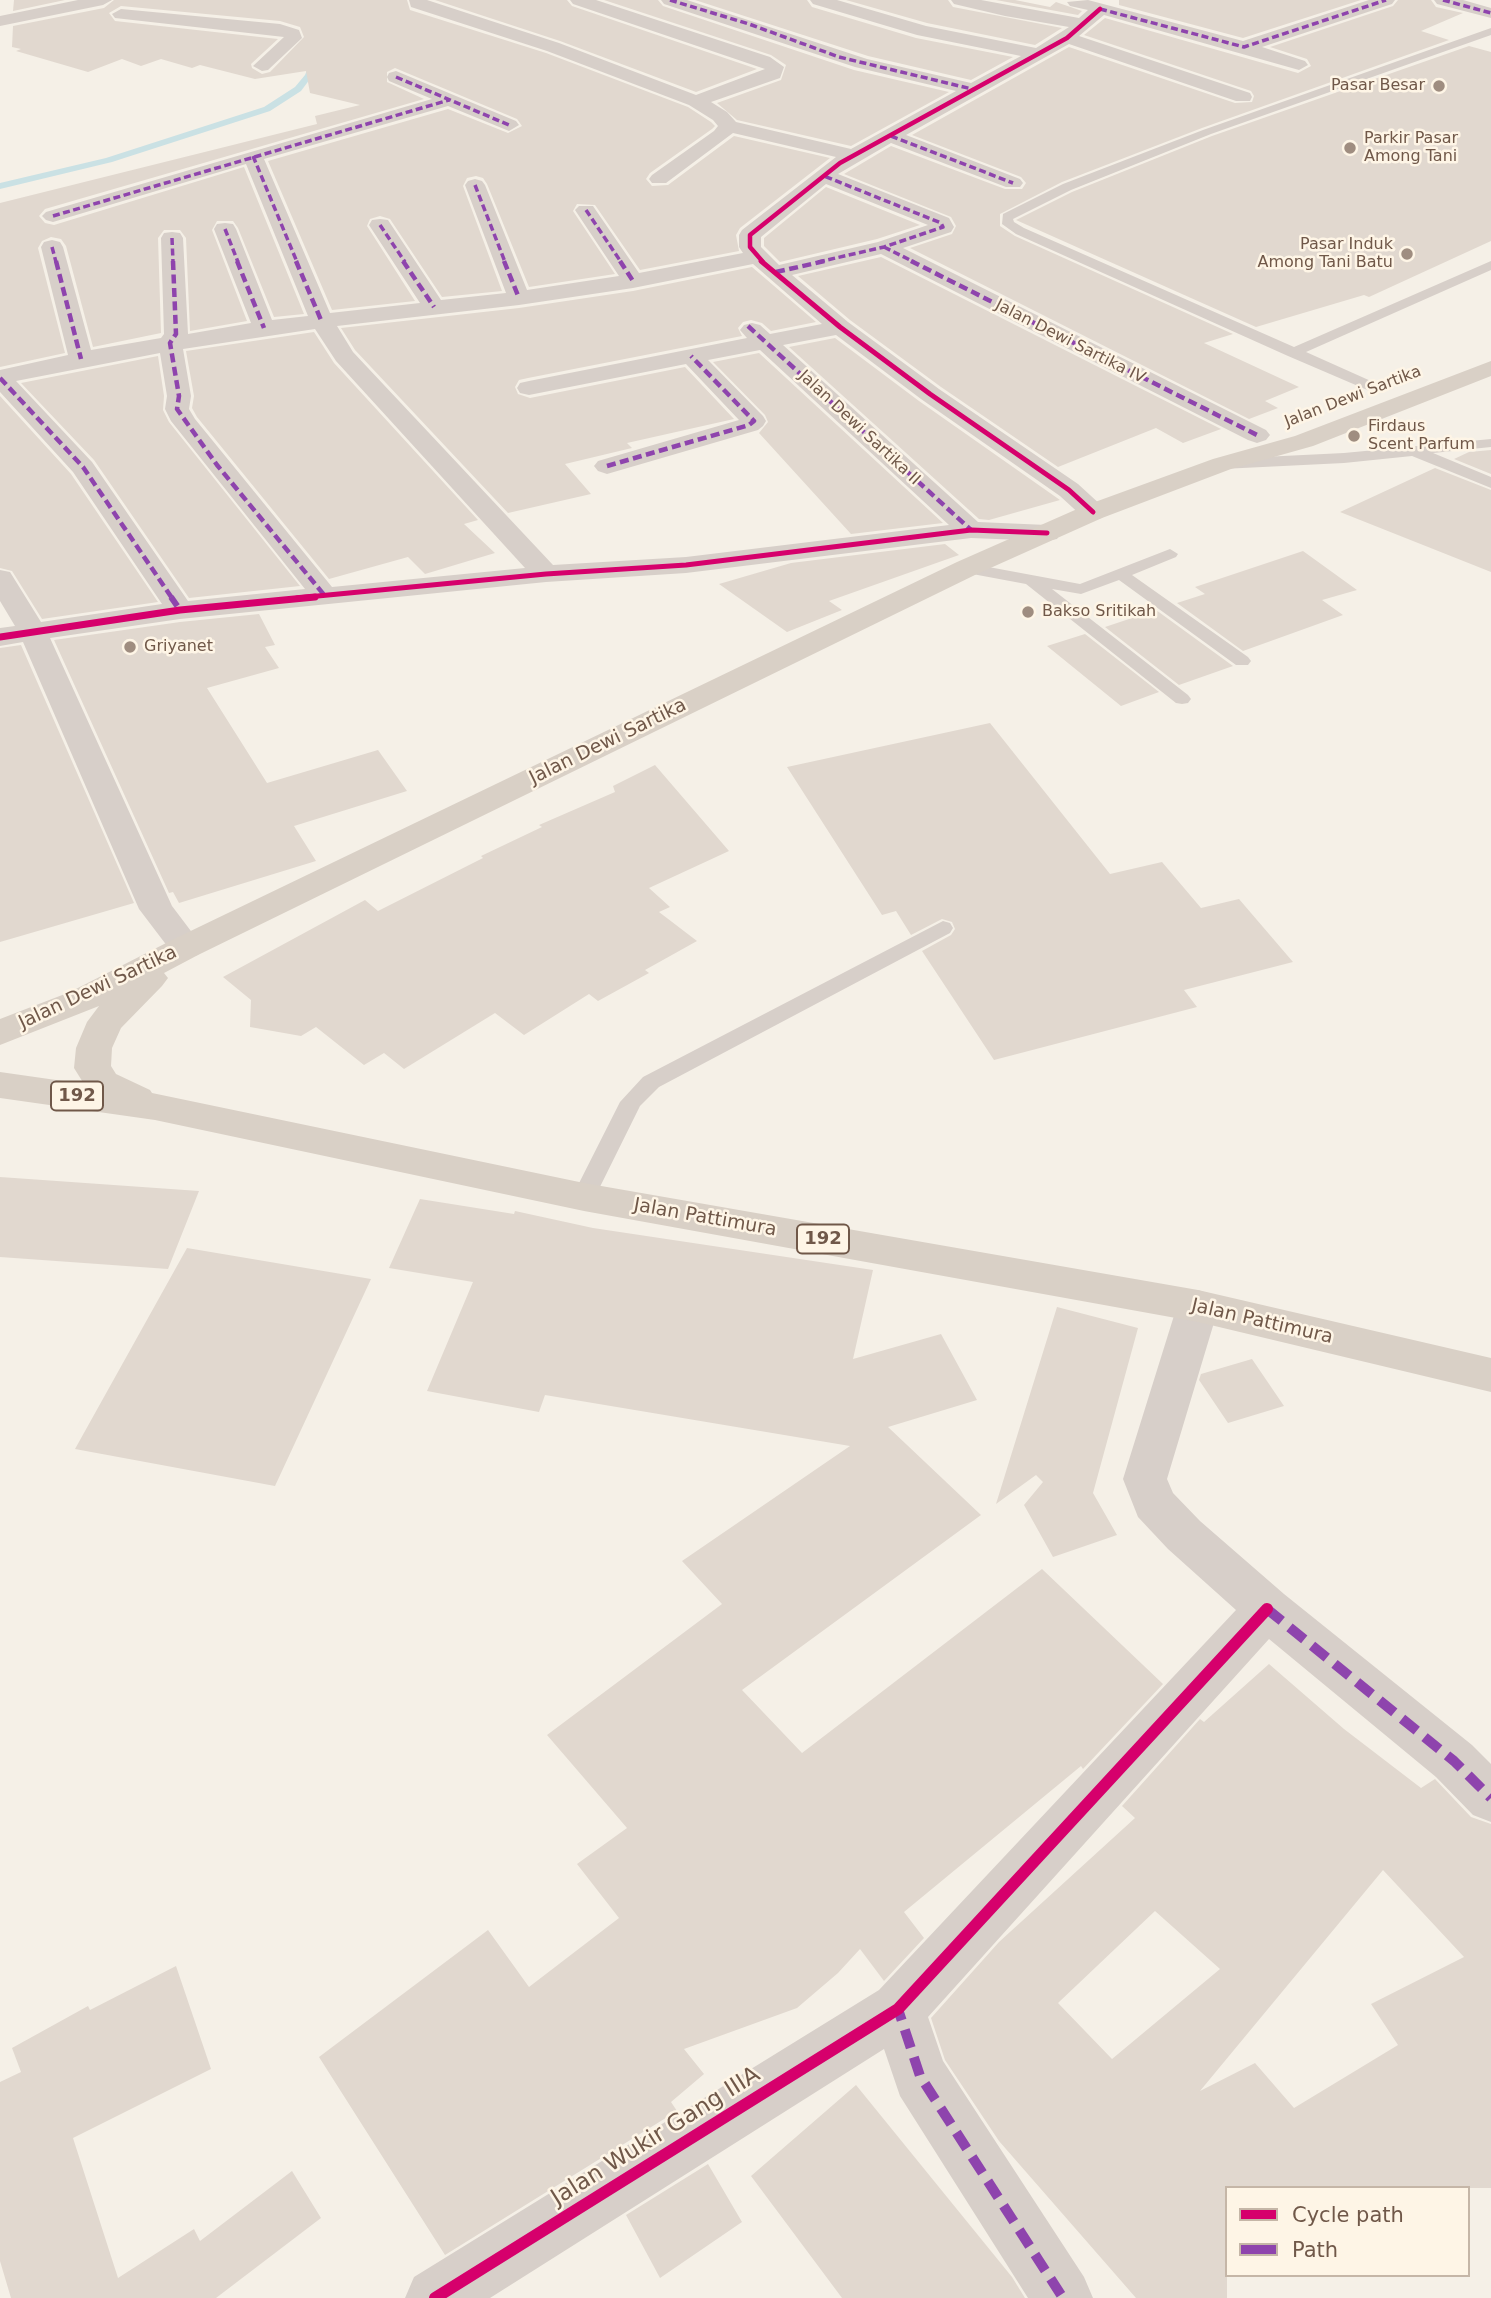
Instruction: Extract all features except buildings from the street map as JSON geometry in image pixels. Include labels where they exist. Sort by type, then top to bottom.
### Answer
[{"type":"main road","name":"Jalan Dewi Sartika","points":[[1222,464],[1257,435],[1467,352],[1491,362]]},
{"type":"main road","name":"Jalan Dewi Sartika","points":[[0,1033],[82,1000],[967,568],[1093,512],[1222,464],[1304,441],[1491,368]]},
{"type":"main road","points":[[155,1107],[103,1083],[92,1068],[94,1048],[105,1023],[135,990],[186,947]]},
{"type":"main road","name":"Jalan Pattimura","points":[[0,1085],[155,1107],[584,1197],[1198,1306],[1491,1375]]},
{"type":"street","points":[[418,0],[417,3],[553,47],[696,101],[720,116],[725,130]]},
{"type":"street","points":[[579,0],[764,61],[775,67],[773,74],[696,101]]},
{"type":"street","points":[[670,0],[867,65],[975,90]]},
{"type":"street","points":[[960,0],[1083,24]]},
{"type":"street","points":[[1071,0],[1244,47],[1299,65]]},
{"type":"street","points":[[1244,47],[1386,0]]},
{"type":"street","points":[[1443,0],[1491,13]]},
{"type":"street","points":[[817,1],[923,31],[1039,54]]},
{"type":"street","points":[[0,2],[32,15]]},
{"type":"street","points":[[0,21],[96,2],[169,37]]},
{"type":"street","points":[[1093,512],[1069,489],[930,394],[840,327],[767,265],[750,247],[750,235],[838,165],[1067,38],[1100,9]]},
{"type":"street","points":[[121,15],[267,27],[293,34],[293,38],[262,66]]},
{"type":"street","points":[[749,24],[772,16]]},
{"type":"street","points":[[613,28],[638,20]]},
{"type":"street","points":[[1067,38],[1243,97]]},
{"type":"street","points":[[553,47],[577,39]]},
{"type":"street","points":[[396,77],[509,125]]},
{"type":"street","points":[[52,216],[449,100]]},
{"type":"street","points":[[0,377],[81,359],[264,328],[519,298],[884,247],[943,225],[838,165],[725,130]]},
{"type":"street","points":[[659,179],[725,130]]},
{"type":"street","points":[[891,136],[1013,183]]},
{"type":"street","points":[[253,156],[321,320],[344,356],[546,574]]},
{"type":"street","points":[[475,185],[519,298]]},
{"type":"street","points":[[586,210],[633,281]]},
{"type":"street","points":[[380,225],[435,307]]},
{"type":"street","points":[[225,229],[264,328]]},
{"type":"street","points":[[172,238],[176,334],[170,343],[178,396],[177,409],[183,421],[325,596]]},
{"type":"street","points":[[52,247],[81,359]]},
{"type":"street","name":"Jalan Dewi Sartika IV","points":[[884,247],[1257,435]]},
{"type":"street","points":[[529,388],[691,356],[756,334],[840,327]]},
{"type":"street","name":"Jalan Dewi Sartika II","points":[[756,334],[971,530]]},
{"type":"street","points":[[607,466],[749,425],[754,421],[691,356]]},
{"type":"street","points":[[0,377],[83,467],[180,610]]},
{"type":"street","points":[[0,637],[180,610],[546,574],[686,565],[971,530],[1047,533]]},
{"type":"street","points":[[0,578],[33,632],[156,909],[186,947]]},
{"type":"street","points":[[1198,1306],[1146,1479],[1154,1504],[1184,1535],[1267,1609],[1454,1761],[1491,1798]]},
{"type":"street","name":"Jalan Wukir Gang IIIA","points":[[435,2298],[898,2009],[1267,1609]]},
{"type":"street","points":[[898,2009],[920,2076],[1063,2298]]},
{"type":"lane","points":[[1377,389],[1020,231],[1007,224],[1007,217],[1067,187],[1182,142],[1491,31]]},
{"type":"lane","points":[[1293,353],[1491,265]]},
{"type":"lane","points":[[1222,464],[1344,458],[1491,443]]},
{"type":"lane","points":[[1414,450],[1491,483]]},
{"type":"lane","points":[[967,568],[1081,589],[1170,554]]},
{"type":"lane","points":[[1121,574],[1242,661]]},
{"type":"lane","points":[[1031,581],[1182,699]]},
{"type":"lane","points":[[584,1197],[631,1102],[652,1082],[688,1060],[943,928]]},
{"type":"waterway","points":[[0,186],[109,160],[267,109],[298,89],[309,75],[316,58]]},
{"type":"marked path","points":[[670,0],[749,24],[839,57],[972,89]]},
{"type":"marked path","points":[[1100,9],[1244,47],[1386,0]]},
{"type":"marked path","points":[[1443,0],[1491,13]]},
{"type":"marked path","points":[[396,77],[509,125]]},
{"type":"marked path","points":[[53,216],[449,100]]},
{"type":"marked path","points":[[891,136],[1013,183]]},
{"type":"marked path","points":[[253,156],[321,320]]},
{"type":"marked path","points":[[776,272],[884,247],[943,227],[941,223],[824,176]]},
{"type":"marked path","points":[[475,185],[519,298]]},
{"type":"marked path","points":[[586,210],[633,281]]},
{"type":"marked path","points":[[380,225],[434,307]]},
{"type":"marked path","points":[[225,229],[264,328]]},
{"type":"marked path","points":[[172,238],[176,334],[170,343],[179,396],[177,409],[217,465],[325,596]]},
{"type":"marked path","points":[[52,247],[81,359]]},
{"type":"marked path","points":[[884,247],[1257,435]]},
{"type":"marked path","points":[[748,326],[971,530]]},
{"type":"marked path","points":[[607,466],[749,425],[754,421],[691,356]]},
{"type":"marked path","points":[[0,378],[83,467],[180,610]]},
{"type":"marked path","points":[[1267,1609],[1454,1761],[1491,1798]]},
{"type":"marked path","points":[[892,2013],[898,2009],[920,2076],[1063,2298]]},
{"type":"cycle path","points":[[1093,512],[1069,490],[930,394],[840,327],[757,257],[750,247],[750,235],[840,163],[1067,38],[1100,9]]},
{"type":"cycle path","points":[[0,637],[180,610],[546,574],[686,565],[971,530],[1047,533]]},
{"type":"cycle path","points":[[435,2298],[898,2009],[1267,1609]]},
{"type":"place","name":"Pasar Besar","points":[[1439,86]]},
{"type":"place","name":"Parkir Pasar Among Tani","points":[[1350,148]]},
{"type":"place","name":"Pasar Induk Among Tani Batu","points":[[1407,254]]},
{"type":"place","name":"Firdaus Scent Parfum","points":[[1354,436]]},
{"type":"place","name":"Bakso Sritikah","points":[[1028,612]]},
{"type":"place","name":"Griyanet","points":[[130,647]]}]
